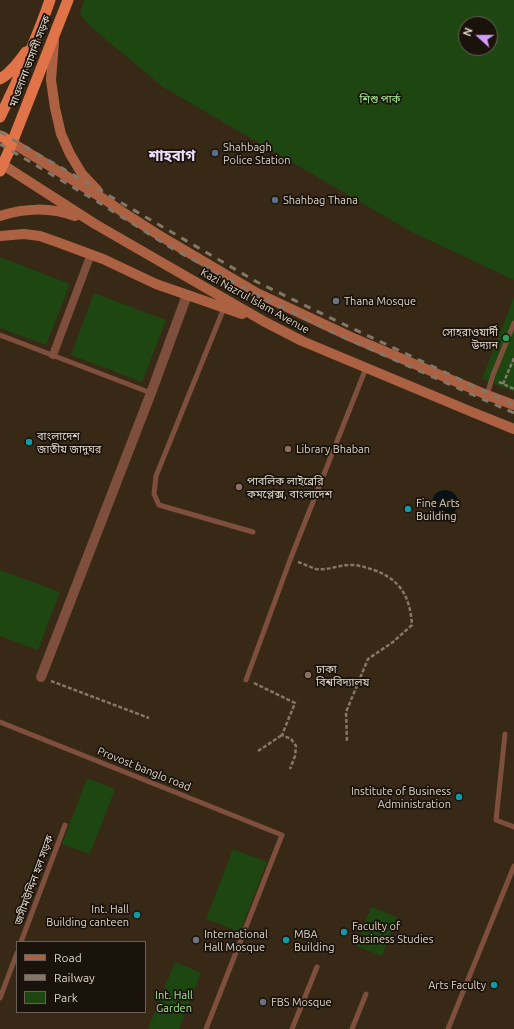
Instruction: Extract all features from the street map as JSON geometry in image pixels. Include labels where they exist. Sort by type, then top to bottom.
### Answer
[{"type":"highway","name":"মাওলানা ভাসানী সড়ক","points":[[0,117],[22,73],[40,30],[50,0]]},
{"type":"highway","name":"মাওলানা ভাসানী সড়ক","points":[[3,151],[54,37],[68,0]]},
{"type":"highway","points":[[0,79],[20,61],[40,30]]},
{"type":"main road","points":[[54,37],[51,80],[61,134],[70,154],[82,174],[107,201]]},
{"type":"main road","name":"Kazi Nazrul Islam Avenue","points":[[3,151],[107,201],[150,230],[257,293],[351,337],[514,405]]},
{"type":"main road","name":"Kazi Nazrul Islam Avenue","points":[[3,151],[95,224],[265,322],[302,341],[514,429]]},
{"type":"main road","points":[[0,216],[13,212],[38,209],[65,212],[95,224]]},
{"type":"main road","points":[[0,236],[24,234],[40,236],[91,254],[156,284],[265,322]]},
{"type":"street","points":[[53,356],[91,254]]},
{"type":"street","points":[[41,677],[151,393],[186,295]]},
{"type":"lane","points":[[224,308],[156,476],[154,494],[159,505],[253,532]]},
{"type":"lane","points":[[487,395],[493,374],[514,323]]},
{"type":"lane","points":[[0,335],[151,393]]},
{"type":"lane","points":[[246,680],[290,560],[366,368]]},
{"type":"lane","name":"Provost banglo road","points":[[0,722],[282,835],[206,1029]]},
{"type":"lane","points":[[505,734],[496,820],[514,827]]},
{"type":"lane","name":"জসীমউদ্দিন হল সড়ক","points":[[21,941],[65,824]]},
{"type":"lane","points":[[448,1029],[514,866]]},
{"type":"lane","points":[[0,998],[16,956]]},
{"type":"lane","points":[[292,1029],[317,967]]},
{"type":"lane","points":[[352,1029],[366,994]]},
{"type":"path","points":[[503,384],[514,358]]},
{"type":"path","points":[[290,560],[316,569],[353,565],[382,573],[392,579],[398,586],[406,597],[411,612],[412,625],[393,642],[368,659],[346,712],[347,742]]},
{"type":"path","points":[[41,677],[150,718]]},
{"type":"path","points":[[246,680],[295,703],[282,735],[258,751]]},
{"type":"path","points":[[282,735],[292,739],[296,746],[295,756],[290,769]]},
{"type":"green space","name":"শিশু পার্ক","points":[[84,0],[514,0],[514,280],[410,231],[163,87],[91,27],[80,14]]},
{"type":"green space","points":[[0,257],[70,284],[46,345],[0,328]]},
{"type":"green space","points":[[94,293],[166,320],[142,382],[71,355]]},
{"type":"green space","name":"সোহরাওয়ার্দী উদ্যান","points":[[514,297],[514,392],[482,379]]},
{"type":"green space","points":[[0,570],[60,592],[38,650],[0,636]]},
{"type":"green space","points":[[87,778],[115,789],[90,854],[62,844]]},
{"type":"green space","points":[[233,849],[267,862],[240,932],[206,919]]},
{"type":"green space","points":[[371,907],[397,917],[382,956],[356,946]]},
{"type":"green space","name":"Int. Hall Garden","points":[[175,962],[201,973],[179,1029],[148,1029]]},
{"type":"shaded area","points":[[445,490],[454,494],[458,503],[454,512],[445,516],[436,512],[432,503],[436,494]]},
{"type":"railway","points":[[0,132],[257,282],[514,405]]},
{"type":"railway","points":[[0,144],[98,202],[168,246],[252,292],[334,333],[514,413]]},
{"type":"place","name":"Shahbagh Police Station","points":[[215,153]]},
{"type":"place","name":"Shahbag Thana","points":[[275,200]]},
{"type":"place","name":"Thana Mosque","points":[[336,301]]},
{"type":"place","name":"সোহরাওয়ার্দী উদ্যান","points":[[506,338]]},
{"type":"place","name":"বাংলাদেশ জাতীয় জাদুঘর","points":[[29,442]]},
{"type":"place","name":"Library Bhaban","points":[[288,449]]},
{"type":"place","name":"পাবলিক লাইব্রেরি কমপ্লেক্স, বাংলাদেশ","points":[[239,487]]},
{"type":"place","name":"Fine Arts Building","points":[[408,509]]},
{"type":"place","name":"ঢাকা বিশ্ববিদ্যালয়","points":[[308,675]]},
{"type":"place","name":"Institute of Business Administration","points":[[459,797]]},
{"type":"place","name":"Int. Hall Building canteen","points":[[137,915]]},
{"type":"place","name":"Faculty of Business Studies","points":[[344,932]]},
{"type":"place","name":"International Hall Mosque","points":[[196,940]]},
{"type":"place","name":"MBA Building","points":[[286,940]]},
{"type":"place","name":"Arts Faculty","points":[[494,985]]},
{"type":"place","name":"FBS Mosque","points":[[263,1002]]},
{"type":"district","name":"শাহবাগ","points":[[172,156]]}]
